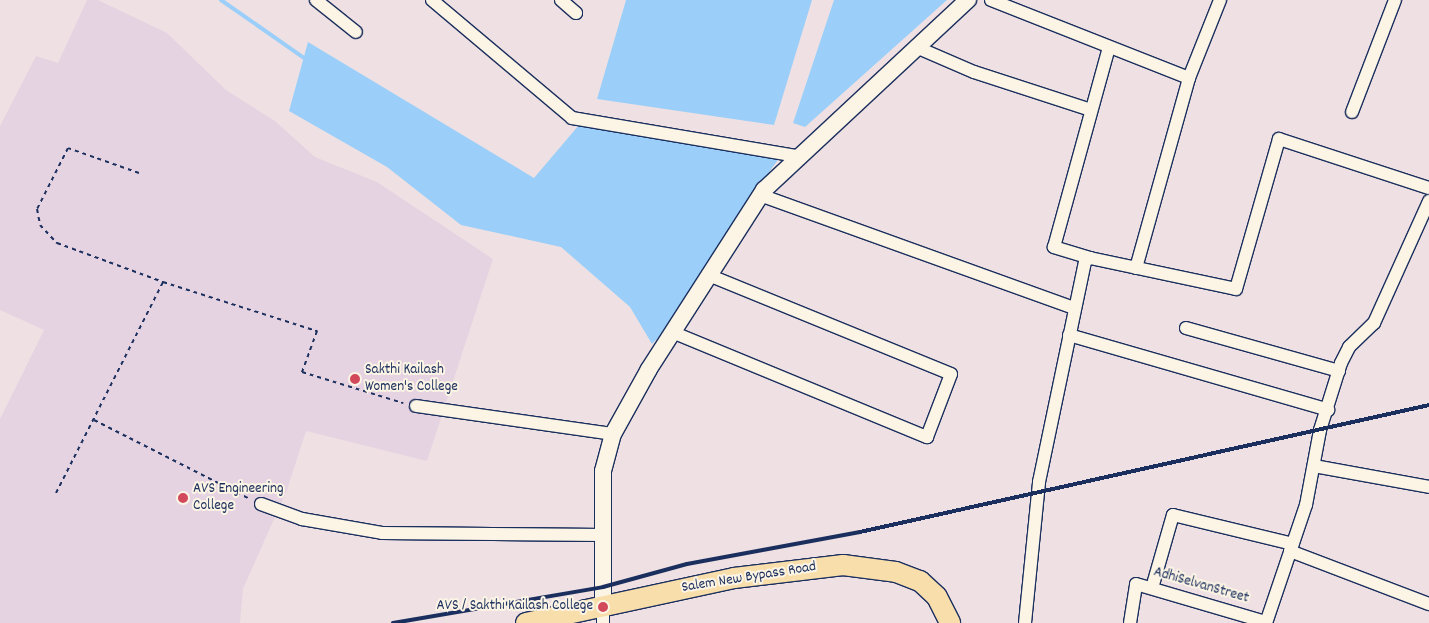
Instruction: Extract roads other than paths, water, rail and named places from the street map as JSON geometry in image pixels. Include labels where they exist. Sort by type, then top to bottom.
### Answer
[{"type":"main road","points":[[868,567],[896,565],[925,575],[947,594],[960,623]]},
{"type":"main road","name":"Salem New Bypass Road","points":[[526,623],[603,615],[773,572],[868,567],[920,581],[938,597],[950,623]]},
{"type":"street","points":[[316,0],[356,32]]},
{"type":"street","points":[[432,0],[572,118],[796,156]]},
{"type":"street","points":[[561,0],[576,13]]},
{"type":"street","points":[[603,615],[603,471],[612,434],[672,332],[760,195],[796,156],[839,124],[916,47],[968,0]]},
{"type":"street","points":[[991,0],[1189,78]]},
{"type":"street","points":[[1136,268],[1189,78],[1220,0]]},
{"type":"street","points":[[1352,112],[1395,0]]},
{"type":"street","points":[[916,47],[967,70],[1091,110]]},
{"type":"street","points":[[1109,47],[1054,247],[1090,258],[1236,289],[1279,139],[1429,188]]},
{"type":"street","points":[[760,195],[1074,308]]},
{"type":"street","points":[[1266,623],[1292,548],[1328,410],[1348,347],[1374,323],[1429,201]]},
{"type":"street","points":[[1025,623],[1039,482],[1074,308],[1085,261],[1090,258]]},
{"type":"street","points":[[672,332],[927,437],[951,374],[708,275]]},
{"type":"street","points":[[1186,328],[1339,371]]},
{"type":"street","points":[[1068,335],[1328,410]]},
{"type":"street","points":[[416,406],[612,434]]},
{"type":"street","points":[[1314,466],[1429,487]]},
{"type":"street","points":[[261,504],[302,519],[382,533],[603,535]]},
{"type":"street","points":[[1152,588],[1173,515],[1292,548],[1429,604]]},
{"type":"street","name":"AdhiSelvanStreet","points":[[1130,623],[1136,584],[1266,623]]},
{"type":"water","points":[[626,0],[812,0],[774,125],[597,99]]},
{"type":"water","points":[[834,0],[947,0],[805,127],[793,123]]},
{"type":"water","points":[[308,42],[534,178],[579,125],[780,157],[734,221],[671,325],[652,344],[630,307],[561,247],[461,225],[387,167],[289,111]]},
{"type":"waterway","points":[[221,0],[307,60]]},
{"type":"railway","points":[[393,623],[603,587],[687,564],[860,532],[1429,405]]},
{"type":"place","name":"Sakthi Kailash Women's College","points":[[355,379]]},
{"type":"place","name":"AVS Engineering College","points":[[183,498]]},
{"type":"place","name":"AVS / Sakthi Kailash College","points":[[603,607]]}]
